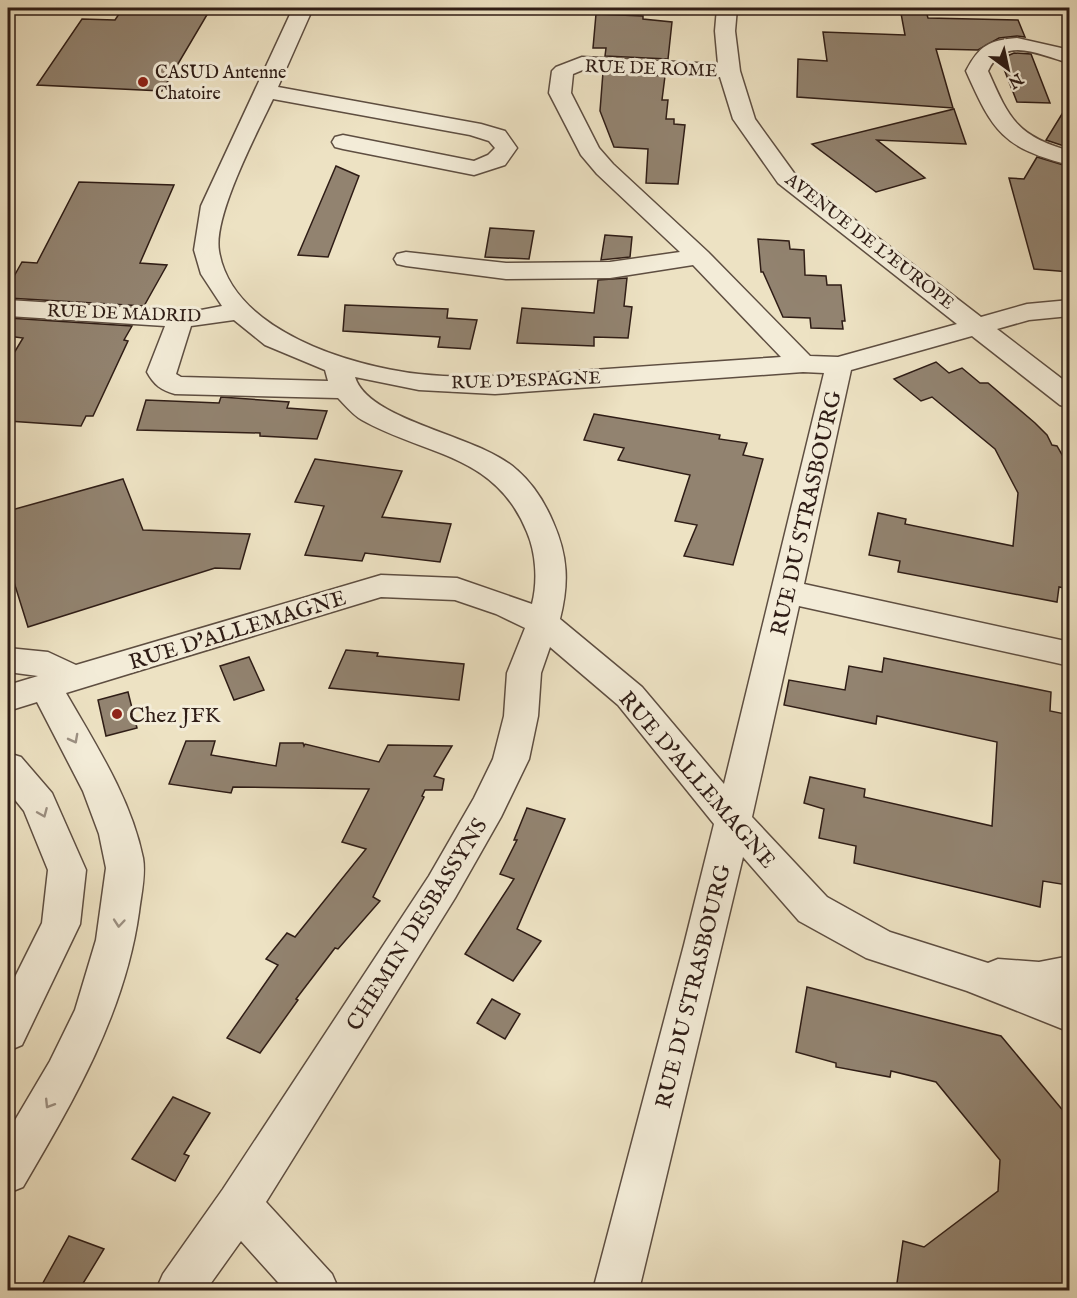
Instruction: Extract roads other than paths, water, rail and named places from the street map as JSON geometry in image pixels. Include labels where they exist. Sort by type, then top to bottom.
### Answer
[{"type":"street","name":"RUE D'ESPAGNE","points":[[303,8],[213,206],[206,250],[214,273],[239,311],[274,339],[341,378],[495,385],[803,364],[839,364],[1027,312],[1070,308]]},
{"type":"street","name":"AVENUE DE L'EUROPE","points":[[727,8],[725,31],[729,71],[744,119],[786,178],[1070,399]]},
{"type":"street","points":[[1043,8],[1070,8]]},
{"type":"street","points":[[1070,57],[1023,44],[1004,45],[990,51],[981,59],[977,71],[998,119],[1012,135],[1038,150],[1070,158]]},
{"type":"street","name":"RUE DE ROME","points":[[729,71],[582,63],[563,71],[559,85],[560,93],[588,150],[604,169],[699,257],[803,364]]},
{"type":"street","points":[[266,91],[473,129],[497,136],[506,148],[502,157],[492,164],[474,168],[343,142]]},
{"type":"street","points":[[406,259],[517,271],[610,270],[699,257]]},
{"type":"street","name":"RUE DE MADRID","points":[[8,308],[181,318],[201,318],[239,311]]},
{"type":"street","points":[[181,318],[161,372],[165,380],[175,385],[341,378]]},
{"type":"street","name":"RUE DU STRASBOURG","points":[[616,1290],[704,945],[839,364]]},
{"type":"street","name":"CHEMIN DESBASSYNS","points":[[179,1290],[239,1205],[442,887],[488,807],[511,759],[521,716],[524,673],[543,623],[550,591],[548,546],[532,507],[506,476],[474,456],[370,412],[341,378]]},
{"type":"street","name":"RUE D'ALLEMAGNE","points":[[8,698],[381,586],[457,589],[507,606],[543,623],[630,696],[732,820],[813,909],[880,946],[973,975],[1070,1014]]},
{"type":"street","points":[[787,592],[1070,654]]},
{"type":"street","points":[[8,660],[48,665],[59,683],[100,787],[124,859],[117,940],[98,1007],[62,1082],[8,1172]]},
{"type":"street","points":[[8,767],[39,803],[67,870],[61,924],[8,1032]]},
{"type":"street","name":"RUE D'ALLEMAGNE","points":[[973,975],[1039,980],[1070,974]]},
{"type":"street","points":[[239,1205],[316,1290]]},
{"type":"place","name":"CASUD Antenne Chatoire","points":[[143,82]]},
{"type":"place","name":"Chez JFK","points":[[117,714]]}]
